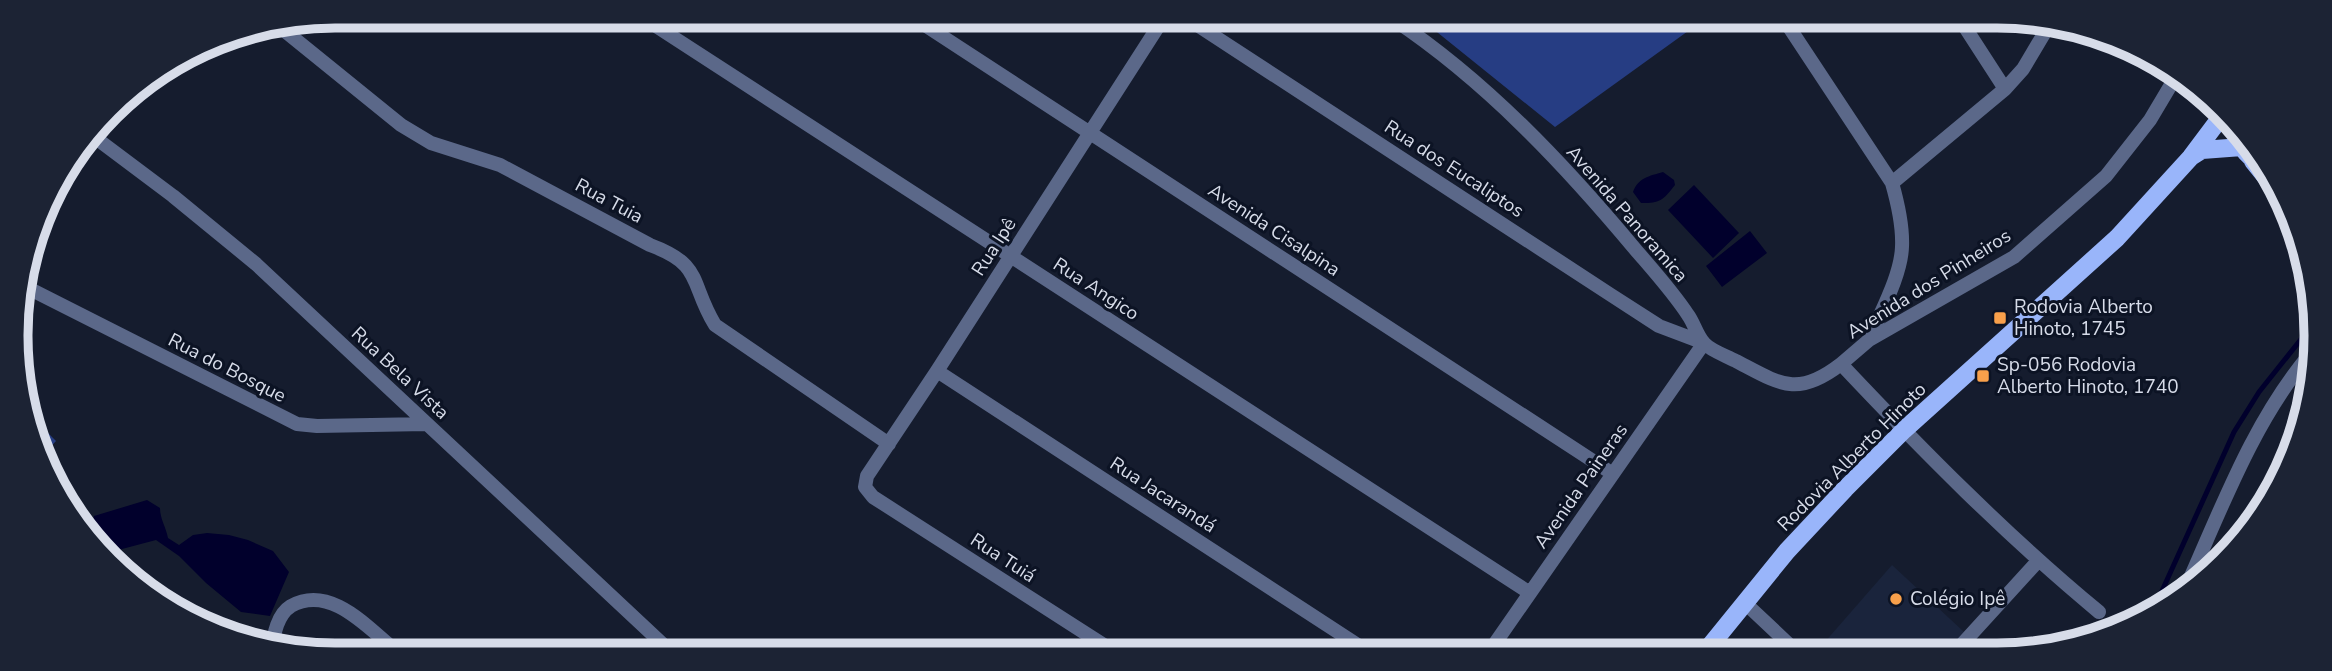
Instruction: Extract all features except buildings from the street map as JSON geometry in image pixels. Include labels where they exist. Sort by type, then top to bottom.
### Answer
[{"type":"main road","name":"Rodovia Alberto Hinoto","points":[[1712,643],[1787,551],[1904,430],[2117,238],[2156,199],[2217,122]]},
{"type":"main road","points":[[2191,157],[2202,150],[2241,150]]},
{"type":"street","name":"Rua Angico","points":[[659,28],[1530,593]]},
{"type":"street","name":"Avenida Cisalpina","points":[[929,28],[1612,474]]},
{"type":"street","name":"Rua Ipê","points":[[873,497],[865,487],[867,476],[1157,28]]},
{"type":"street","name":"Rua dos Eucaliptos","points":[[1202,28],[1659,326],[1704,344]]},
{"type":"street","name":"Avenida Panoramica","points":[[1406,28],[1486,90],[1550,155],[1635,248],[1688,314],[1704,344]]},
{"type":"street","points":[[1790,28],[1892,183],[1901,221],[1902,249],[1896,273],[1869,340]]},
{"type":"street","points":[[1965,28],[2005,89]]},
{"type":"street","name":"Rua Tuia","points":[[287,32],[401,125],[431,143],[500,165],[650,245],[674,254],[690,269],[715,325],[889,444]]},
{"type":"street","points":[[1892,183],[2005,89],[2023,69],[2045,32]]},
{"type":"street","name":"Avenida dos Pinheiros","points":[[2099,612],[2038,561],[1904,430],[1842,364],[1869,340],[2014,257],[2106,176],[2150,120],[2172,83]]},
{"type":"street","name":"Rua Bela Vista","points":[[98,140],[173,196],[256,264],[661,643]]},
{"type":"street","name":"Rua do Bosque","points":[[32,290],[297,424],[426,424]]},
{"type":"street","points":[[1704,344],[1780,384],[1797,385],[1823,378],[1842,364]]},
{"type":"street","name":"Avenida Paineras","points":[[1495,643],[1704,344]]},
{"type":"street","points":[[2193,572],[2255,436],[2302,364]]},
{"type":"street","name":"Rua Jacarandá","points":[[937,371],[1355,643]]},
{"type":"street","name":"Rua Tuiá","points":[[873,497],[1101,643]]},
{"type":"street","points":[[1963,643],[2038,561]]},
{"type":"street","points":[[273,636],[285,610],[299,601],[318,598],[345,610],[386,643]]},
{"type":"street","points":[[1745,603],[1787,643]]},
{"type":"shaded area","points":[[1432,28],[1692,28],[1555,127]]},
{"type":"shaded area","points":[[1663,172],[1674,180],[1675,185],[1661,200],[1641,203],[1633,192],[1635,187],[1645,178]]},
{"type":"shaded area","points":[[1694,185],[1739,233],[1713,258],[1668,210]]},
{"type":"shaded area","points":[[1750,231],[1767,253],[1722,287],[1706,266]]},
{"type":"shaded area","points":[[42,427],[56,441],[49,448]]},
{"type":"shaded area","points":[[147,500],[160,508],[168,538],[179,545],[193,535],[229,535],[273,551],[289,572],[270,616],[241,612],[179,556],[156,540],[116,551],[93,524],[94,516]]},
{"type":"shaded area","name":"Colégio Ipê","points":[[1892,565],[1964,632],[1954,643],[1824,643]]},
{"type":"waterway","points":[[2160,596],[2234,432],[2259,392],[2304,336]]},
{"type":"place","name":"Rodovia Alberto Hinoto, 1745","points":[[2000,318]]},
{"type":"place","name":"Sp-056 Rodovia Alberto Hinoto, 1740","points":[[1983,376]]},
{"type":"place","name":"Colégio Ipê","points":[[1896,599]]}]
